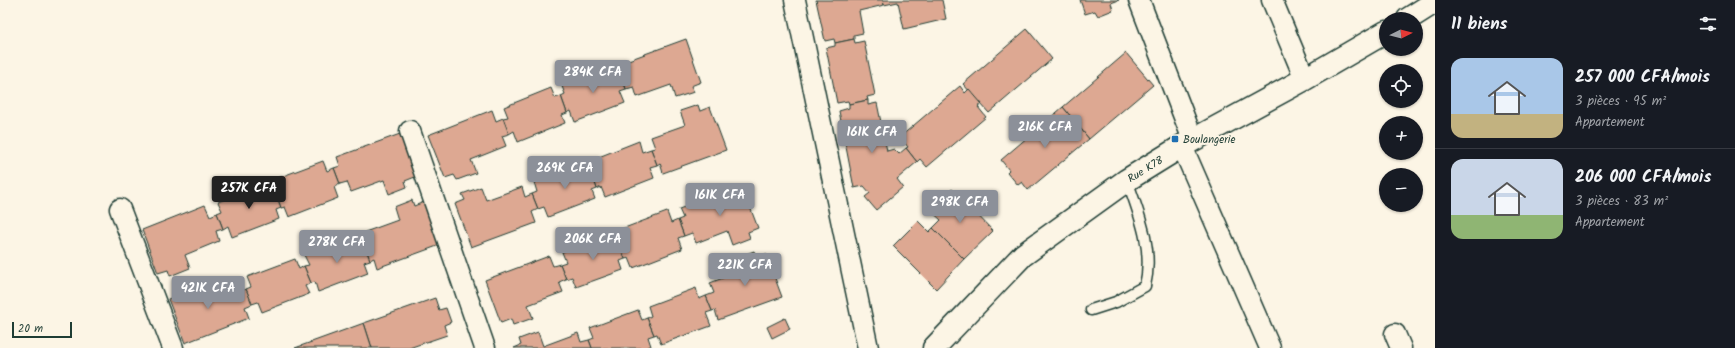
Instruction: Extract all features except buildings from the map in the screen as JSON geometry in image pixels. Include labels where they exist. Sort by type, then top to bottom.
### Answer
[{"type":"street","points":[[795,0],[868,348]]},
{"type":"street","points":[[1139,0],[1187,143],[1270,348]]},
{"type":"street","points":[[1272,0],[1305,79]]},
{"type":"street","points":[[1419,12],[1435,2]]},
{"type":"street","name":"Rue K78","points":[[934,348],[1023,255],[1127,180],[1187,143],[1305,79],[1379,36]]},
{"type":"street","points":[[410,131],[485,348]]},
{"type":"street","points":[[120,209],[173,348]]},
{"type":"lane","points":[[1091,310],[1116,302],[1145,286],[1149,270],[1144,231],[1127,180]]},
{"type":"place","name":"Boulangerie","points":[[1175,139]]}]
